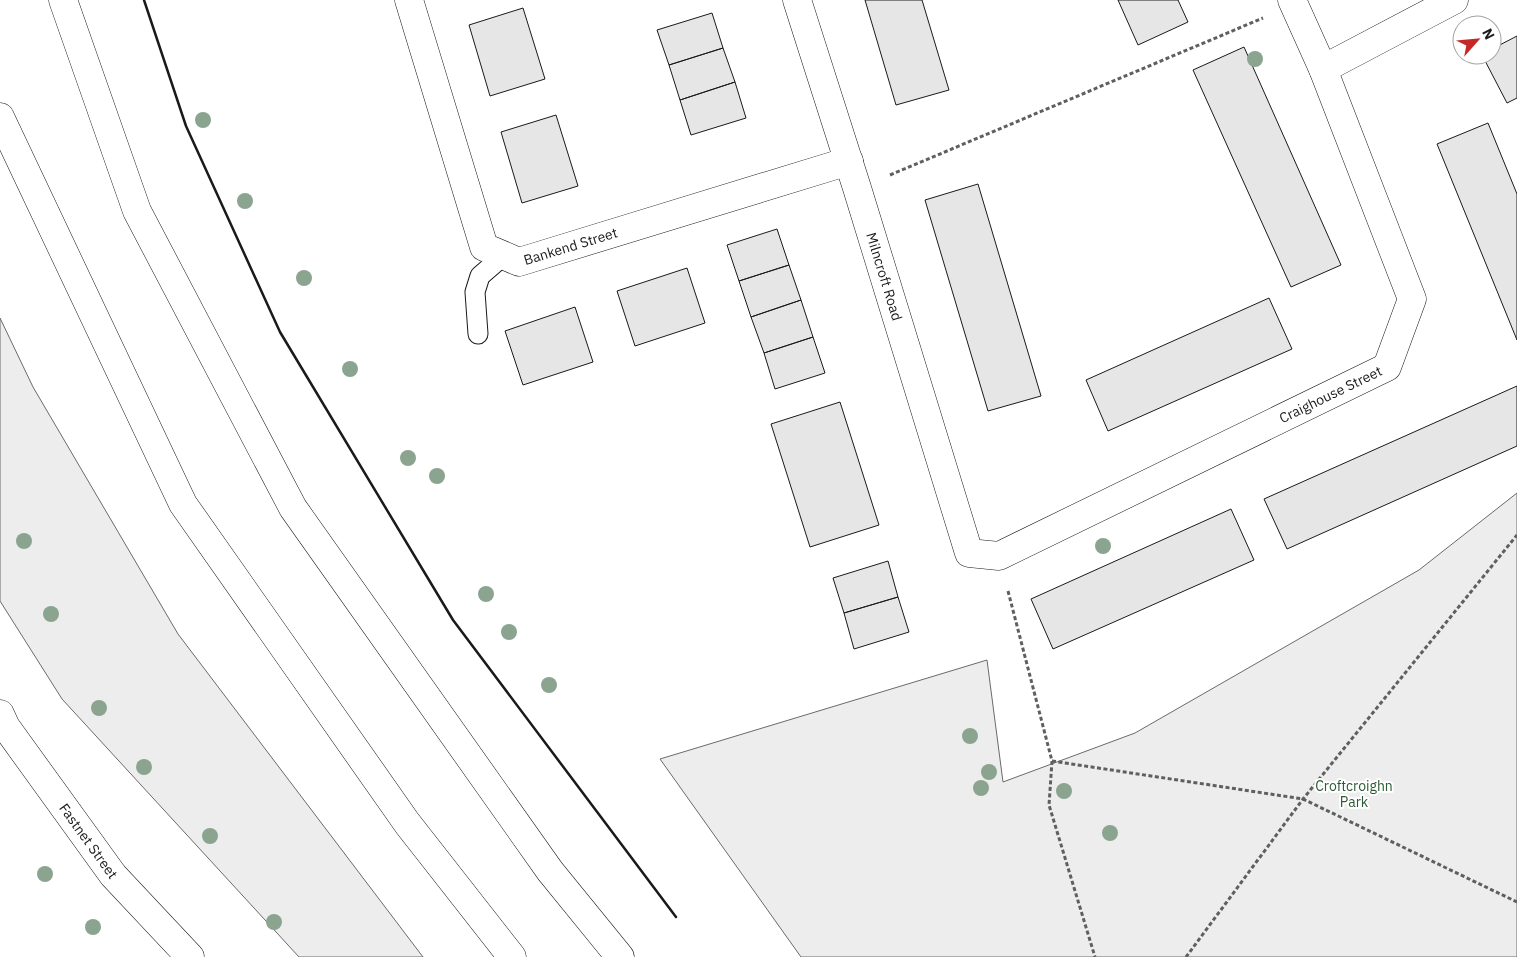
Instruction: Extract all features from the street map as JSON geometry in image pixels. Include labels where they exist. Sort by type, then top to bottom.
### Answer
[{"type":"main road","points":[[63,0],[137,211],[293,508],[550,871],[620,957]]},
{"type":"main road","name":"Bankend Street","points":[[409,0],[484,247],[518,262],[849,161]]},
{"type":"main road","name":"Milncroft Road","points":[[797,0],[849,161],[969,553],[999,556]]},
{"type":"main road","points":[[1322,69],[1454,0]]},
{"type":"main road","name":"Craighouse Street","points":[[999,556],[1387,367],[1412,299],[1322,69],[1294,3]]},
{"type":"main road","points":[[0,117],[183,504],[407,823],[512,957]]},
{"type":"main road","name":"Fastnet Street","points":[[0,714],[6,727],[113,875],[190,957]]},
{"type":"lane","points":[[478,334],[475,292],[480,276],[503,256]]},
{"type":"path","points":[[857,188],[1294,3]]},
{"type":"path","points":[[1186,957],[1303,799],[1517,535]]},
{"type":"path","points":[[999,556],[1052,761],[1049,805],[1095,957]]},
{"type":"path","points":[[1052,761],[1303,799],[1517,902]]},
{"type":"shaded area","points":[[0,318],[33,387],[178,634],[423,957],[299,957],[62,699],[0,601]]},
{"type":"shaded area","name":"Croftcroighn Park","points":[[1517,493],[1517,957],[801,957],[660,759],[987,660],[1003,782],[1135,733],[1419,570]]},
{"type":"building","points":[[865,0],[922,0],[949,90],[896,105]]},
{"type":"building","points":[[1118,0],[1178,0],[1188,22],[1138,45]]},
{"type":"building","points":[[523,8],[545,79],[490,96],[469,25]]},
{"type":"building","points":[[712,13],[723,48],[669,65],[657,30]]},
{"type":"building","points":[[1517,36],[1517,98],[1507,103],[1487,65],[1502,65],[1502,44]]},
{"type":"building","points":[[1244,47],[1341,265],[1291,287],[1193,70]]},
{"type":"building","points":[[723,48],[735,82],[680,100],[669,65]]},
{"type":"building","points":[[735,82],[746,118],[691,135],[680,100]]},
{"type":"building","points":[[556,115],[578,186],[522,203],[501,132]]},
{"type":"building","points":[[1488,123],[1517,194],[1517,340],[1437,144]]},
{"type":"building","points":[[978,184],[1041,396],[988,411],[925,200]]},
{"type":"building","points":[[777,229],[789,265],[739,281],[727,245]]},
{"type":"building","points":[[789,265],[801,300],[751,317],[739,281]]},
{"type":"building","points":[[687,268],[705,323],[635,346],[617,291]]},
{"type":"building","points":[[1269,298],[1292,349],[1108,431],[1086,380]]},
{"type":"building","points":[[801,300],[813,337],[764,353],[751,317]]},
{"type":"building","points":[[575,307],[593,362],[523,385],[505,331]]},
{"type":"building","points":[[813,337],[825,373],[775,389],[764,353]]},
{"type":"building","points":[[1517,386],[1517,446],[1287,549],[1264,499]]},
{"type":"building","points":[[840,402],[879,525],[810,547],[771,424]]},
{"type":"building","points":[[1231,509],[1254,560],[1053,649],[1031,599]]},
{"type":"building","points":[[888,561],[898,597],[844,613],[833,578]]},
{"type":"building","points":[[898,597],[909,632],[854,649],[844,613]]},
{"type":"wall","points":[[144,0],[186,126],[280,332],[453,620],[676,917]]}]
